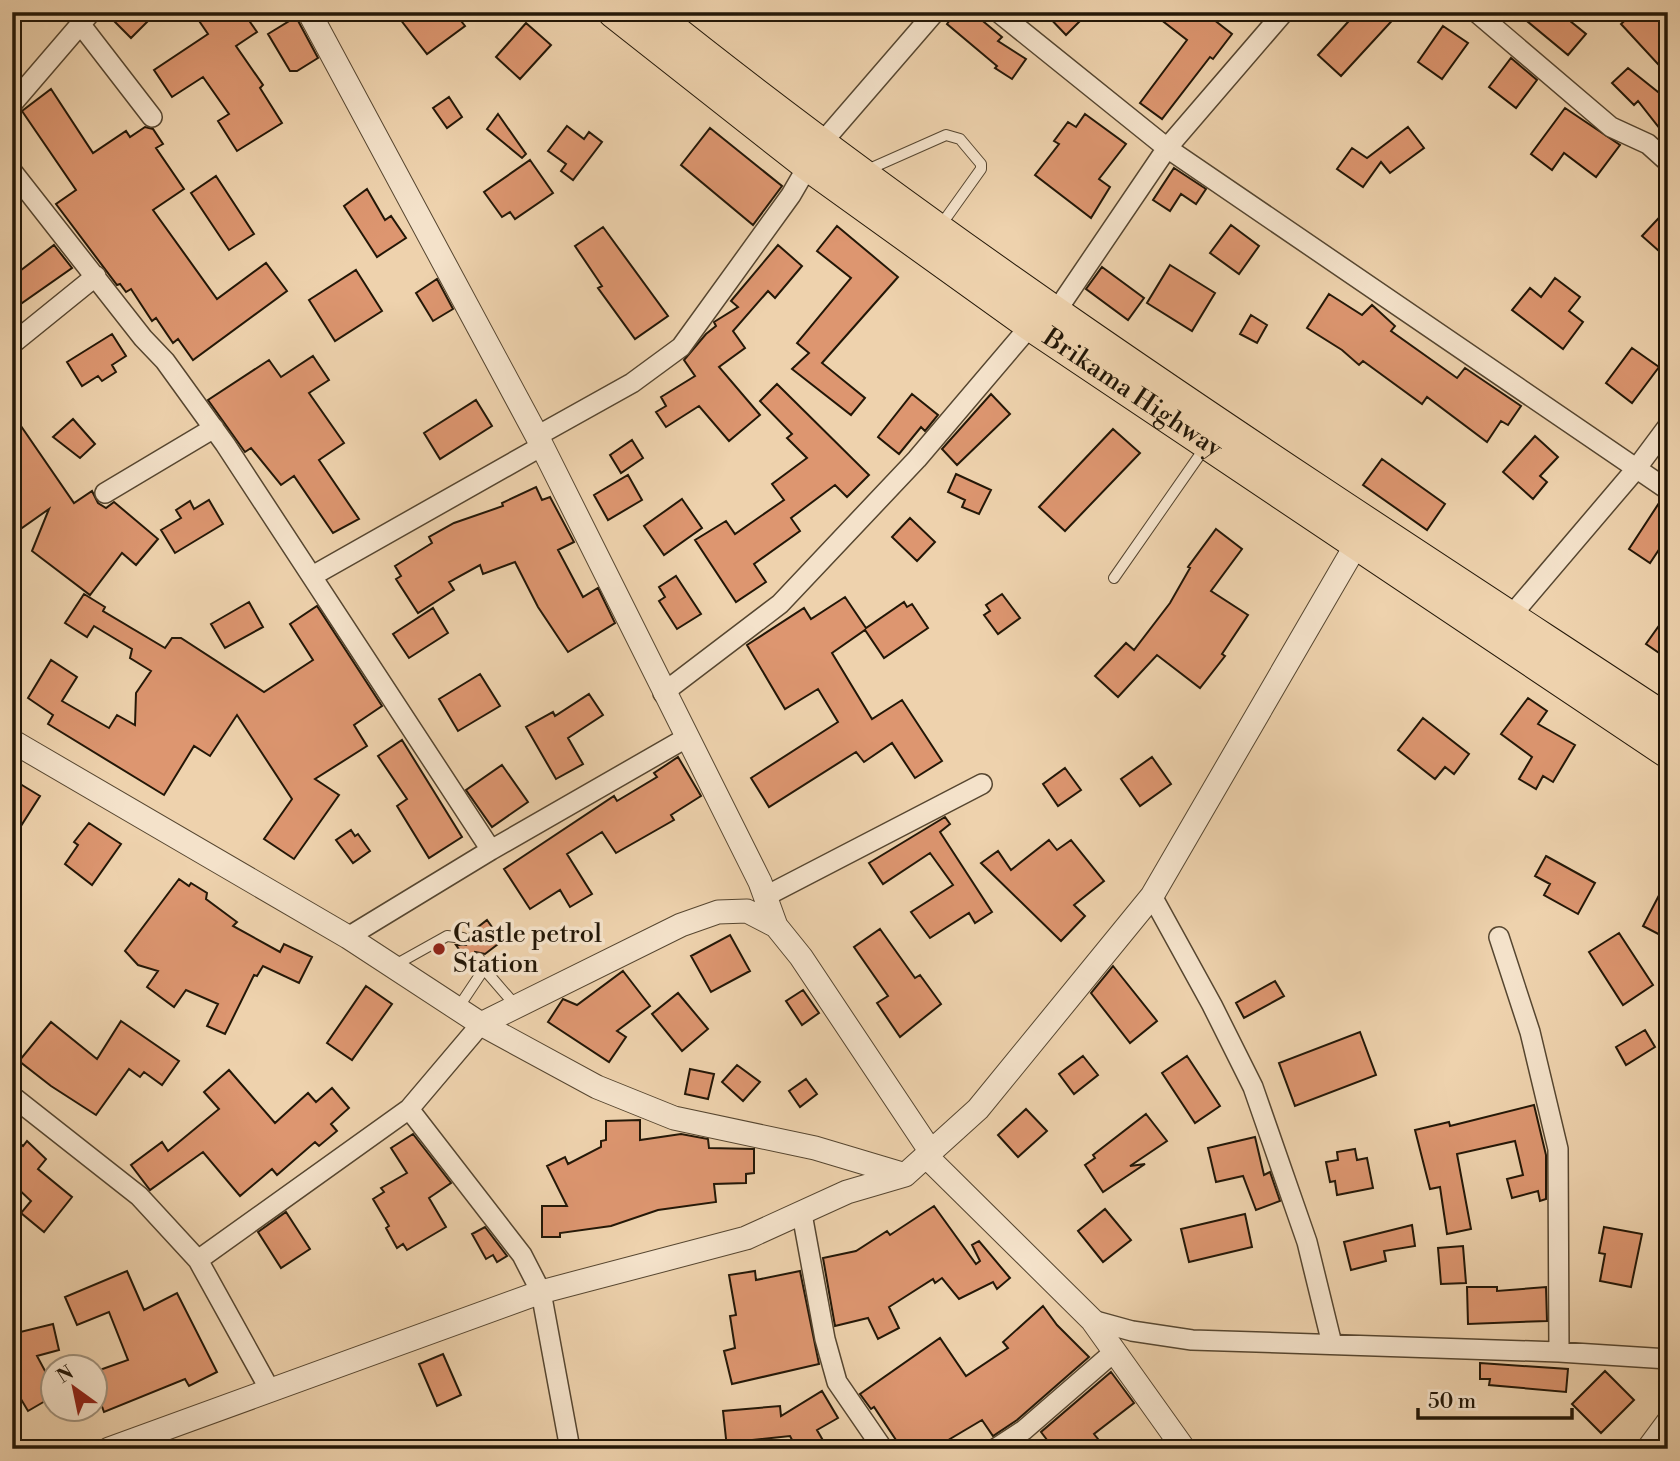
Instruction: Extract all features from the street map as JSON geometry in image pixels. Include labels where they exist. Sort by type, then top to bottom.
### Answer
[{"type":"highway","name":"Brikama Highway","points":[[614,12],[1043,319],[1207,444],[1668,752]]},
{"type":"highway","name":"Brikama Highway","points":[[667,17],[813,155],[859,173],[931,238]]},
{"type":"highway","name":"Brikama Highway","points":[[1043,319],[1510,617],[1668,722]]},
{"type":"street","points":[[309,12],[540,441],[766,896],[776,926],[802,957],[928,1154],[1092,1320],[1184,1449]]},
{"type":"street","points":[[314,575],[540,441],[632,383],[681,347],[791,195],[813,155],[936,12]]},
{"type":"street","points":[[998,12],[1167,148],[1668,490]]},
{"type":"street","points":[[663,692],[780,604],[917,458],[1043,319],[1167,148],[1284,12]]},
{"type":"street","points":[[1476,12],[1611,127],[1648,144],[1668,162]]},
{"type":"street","points":[[12,104],[86,18],[152,117]]},
{"type":"street","points":[[12,171],[214,429],[314,575],[491,850]]},
{"type":"street","points":[[12,344],[96,276]]},
{"type":"street","points":[[1510,617],[1636,469],[1668,426]]},
{"type":"street","points":[[105,493],[214,429]]},
{"type":"street","points":[[109,1449],[541,1292],[747,1238],[847,1192],[905,1175],[978,1109],[1152,896],[1356,545]]},
{"type":"street","points":[[348,937],[491,850],[686,738]]},
{"type":"street","points":[[12,741],[348,937],[481,1024],[597,1087],[674,1118],[815,1148],[905,1175]]},
{"type":"street","points":[[766,896],[982,784]]},
{"type":"street","points":[[1152,896],[1253,1087],[1307,1242],[1332,1344]]},
{"type":"street","points":[[198,1260],[410,1109],[481,1024],[681,925],[718,912],[747,911],[776,926]]},
{"type":"street","points":[[1499,937],[1530,1032],[1558,1149],[1559,1352]]},
{"type":"street","points":[[12,1096],[139,1196],[198,1260],[270,1390]]},
{"type":"street","points":[[410,1109],[522,1255],[541,1292],[569,1449]]},
{"type":"street","points":[[802,1214],[825,1339],[837,1382],[883,1449]]},
{"type":"street","points":[[1092,1320],[1132,1331],[1192,1340],[1559,1352],[1668,1359]]},
{"type":"street","points":[[995,1449],[1024,1430],[1114,1352]]},
{"type":"street","points":[[1648,1449],[1668,1422]]},
{"type":"lane","points":[[859,173],[946,135],[955,135],[981,164],[981,169],[931,238]]},
{"type":"lane","points":[[1114,578],[1207,444]]},
{"type":"lane","points":[[394,965],[447,936],[463,938]]},
{"type":"lane","points":[[479,958],[484,969],[516,1007]]},
{"type":"lane","points":[[458,1008],[484,969]]},
{"type":"building","points":[[105,12],[157,12],[131,38]]},
{"type":"building","points":[[193,12],[243,12],[257,32],[236,46],[263,85],[260,88],[282,123],[237,151],[218,121],[229,114],[203,77],[172,97],[154,70],[208,34]]},
{"type":"building","points":[[409,12],[454,12],[465,26],[427,54],[400,19]]},
{"type":"building","points":[[956,12],[972,12],[1002,37],[998,41],[1026,59],[1012,79],[995,68],[997,66],[947,24]]},
{"type":"building","points":[[1044,12],[1089,12],[1066,35]]},
{"type":"building","points":[[1151,12],[1204,12],[1232,34],[1213,59],[1210,57],[1162,119],[1140,103],[1187,40]]},
{"type":"building","points":[[1357,12],[1400,12],[1341,76],[1318,55]]},
{"type":"building","points":[[1516,12],[1559,12],[1586,34],[1568,55]]},
{"type":"building","points":[[1634,12],[1658,12],[1668,22],[1668,75],[1621,24]]},
{"type":"building","points":[[296,17],[318,58],[297,71],[290,71],[268,34]]},
{"type":"building","points":[[526,23],[551,45],[520,79],[496,57]]},
{"type":"building","points":[[1443,26],[1468,43],[1442,79],[1418,62]]},
{"type":"building","points":[[1511,58],[1537,80],[1516,108],[1489,87]]},
{"type":"building","points":[[1628,68],[1668,100],[1668,139],[1638,101],[1634,105],[1612,83]]},
{"type":"building","points":[[51,89],[93,153],[126,131],[130,137],[145,127],[153,129],[163,144],[156,148],[184,189],[153,210],[217,299],[266,263],[287,291],[193,360],[178,339],[173,343],[156,318],[152,321],[131,289],[126,292],[120,284],[117,285],[56,204],[76,190],[22,111]]},
{"type":"building","points":[[449,97],[462,117],[447,128],[433,108]]},
{"type":"building","points":[[1565,108],[1620,145],[1596,177],[1564,153],[1552,170],[1531,154]]},
{"type":"building","points":[[498,114],[526,154],[522,158],[487,129]]},
{"type":"building","points":[[1085,114],[1126,144],[1099,179],[1110,187],[1091,218],[1035,175],[1059,144],[1054,141],[1068,122],[1076,127]]},
{"type":"building","points":[[567,126],[584,139],[589,132],[602,142],[573,180],[561,171],[566,164],[548,151]]},
{"type":"building","points":[[1408,127],[1424,148],[1390,173],[1381,162],[1363,187],[1337,169],[1352,148],[1367,158]]},
{"type":"building","points":[[710,128],[782,186],[753,225],[681,165]]},
{"type":"building","points":[[530,160],[553,193],[515,219],[510,212],[502,217],[484,192]]},
{"type":"building","points":[[1174,168],[1206,189],[1196,204],[1181,194],[1170,211],[1153,200]]},
{"type":"building","points":[[216,176],[254,234],[229,250],[191,193]]},
{"type":"building","points":[[367,189],[385,220],[391,216],[406,238],[377,257],[344,206]]},
{"type":"building","points":[[1668,208],[1668,259],[1642,236]]},
{"type":"building","points":[[1231,225],[1259,246],[1239,274],[1210,253]]},
{"type":"building","points":[[837,226],[898,277],[822,363],[865,398],[851,415],[792,369],[809,353],[797,343],[851,278],[817,251]]},
{"type":"building","points":[[603,227],[668,316],[635,339],[598,288],[602,286],[575,246]]},
{"type":"building","points":[[54,245],[72,268],[12,310],[12,277]]},
{"type":"building","points":[[778,245],[802,266],[775,298],[768,291],[733,331],[745,348],[719,367],[760,415],[729,441],[699,406],[666,427],[656,412],[666,406],[661,397],[695,376],[684,360],[716,326],[714,322],[738,307],[731,301]]},
{"type":"building","points":[[1170,265],[1215,293],[1192,331],[1147,303]]},
{"type":"building","points":[[1102,267],[1144,298],[1128,320],[1086,289]]},
{"type":"building","points":[[356,270],[382,311],[335,341],[309,300]]},
{"type":"building","points":[[1555,278],[1580,297],[1569,311],[1583,322],[1563,349],[1512,310],[1530,288],[1541,297]]},
{"type":"building","points":[[437,279],[453,309],[433,321],[416,293]]},
{"type":"building","points":[[1329,294],[1362,315],[1372,305],[1395,326],[1391,331],[1457,378],[1465,368],[1521,406],[1508,425],[1501,421],[1487,442],[1427,397],[1422,404],[1363,361],[1359,365],[1342,350],[1307,328]]},
{"type":"building","points":[[1251,315],[1267,325],[1257,343],[1240,334]]},
{"type":"building","points":[[112,334],[126,356],[112,365],[116,372],[102,381],[98,376],[82,386],[67,362]]},
{"type":"building","points":[[1632,348],[1659,367],[1632,403],[1606,383]]},
{"type":"building","points":[[313,356],[329,380],[309,393],[344,443],[319,460],[359,519],[333,533],[294,476],[281,485],[251,448],[245,452],[208,400],[269,360],[281,377]]},
{"type":"building","points":[[777,384],[869,475],[847,497],[835,485],[791,518],[800,531],[754,564],[766,582],[736,602],[695,540],[726,521],[735,534],[784,500],[772,484],[807,458],[787,438],[792,434],[760,401]]},
{"type":"building","points":[[912,394],[938,415],[925,431],[921,427],[899,454],[878,437]]},
{"type":"building","points":[[991,394],[1010,414],[957,465],[942,449]]},
{"type":"building","points":[[476,400],[492,426],[440,459],[424,433]]},
{"type":"building","points":[[12,413],[74,503],[92,491],[98,503],[106,508],[114,502],[158,539],[136,565],[122,553],[90,595],[32,551],[49,509],[12,535]]},
{"type":"building","points":[[73,419],[95,444],[80,458],[53,437]]},
{"type":"building","points":[[1113,429],[1140,453],[1065,531],[1039,507]]},
{"type":"building","points":[[1535,436],[1558,457],[1540,476],[1547,482],[1533,499],[1503,472]]},
{"type":"building","points":[[632,440],[643,458],[621,473],[610,455]]},
{"type":"building","points":[[1382,459],[1445,504],[1427,530],[1363,485]]},
{"type":"building","points":[[956,474],[991,490],[979,514],[962,507],[965,500],[948,492]]},
{"type":"building","points":[[628,475],[642,500],[608,520],[594,495]]},
{"type":"building","points":[[536,487],[542,500],[550,497],[574,542],[558,550],[583,597],[598,588],[615,623],[568,652],[538,607],[515,562],[483,574],[480,565],[449,582],[454,590],[418,613],[396,579],[401,576],[395,566],[432,543],[429,537],[454,523],[503,506],[502,503]]},
{"type":"building","points":[[682,499],[702,528],[664,555],[644,526]]},
{"type":"building","points":[[209,500],[223,524],[175,553],[161,530],[181,518],[176,510],[190,501],[194,509]]},
{"type":"building","points":[[1661,500],[1668,502],[1668,536],[1650,563],[1629,549]]},
{"type":"building","points":[[910,518],[935,542],[917,561],[892,537]]},
{"type":"building","points":[[1216,529],[1242,549],[1211,591],[1248,615],[1222,654],[1225,656],[1200,688],[1157,655],[1118,697],[1095,676],[1126,643],[1134,650],[1170,603],[1190,568],[1188,567]]},
{"type":"building","points":[[676,576],[701,614],[677,629],[659,601],[665,597],[659,587]]},
{"type":"building","points":[[84,594],[105,607],[103,611],[165,648],[172,638],[181,638],[264,692],[313,660],[290,624],[317,606],[382,706],[354,725],[367,746],[315,779],[339,795],[294,859],[264,839],[292,799],[237,715],[210,756],[194,746],[164,795],[48,724],[53,715],[28,698],[51,660],[77,677],[62,701],[109,728],[117,715],[135,725],[136,693],[151,671],[130,658],[132,649],[94,626],[87,637],[65,623]]},
{"type":"building","points":[[1002,594],[1020,618],[998,634],[984,615],[990,611],[986,605]]},
{"type":"building","points":[[845,597],[866,628],[904,602],[907,607],[912,604],[928,628],[884,658],[865,630],[832,653],[872,719],[902,700],[942,761],[915,778],[892,743],[864,762],[856,752],[769,807],[751,778],[838,722],[818,689],[785,709],[747,645],[804,608],[811,619]]},
{"type":"building","points":[[249,602],[263,627],[225,648],[211,624]]},
{"type":"building","points":[[433,608],[448,633],[409,658],[393,634]]},
{"type":"building","points":[[1668,613],[1668,659],[1646,644]]},
{"type":"building","points":[[480,674],[500,706],[458,731],[439,699]]},
{"type":"building","points":[[589,694],[603,715],[568,738],[583,764],[556,779],[526,727],[553,712],[555,716]]},
{"type":"building","points":[[1528,698],[1547,711],[1538,724],[1575,745],[1553,782],[1543,776],[1536,789],[1519,779],[1532,757],[1501,734]]},
{"type":"building","points":[[1423,718],[1469,754],[1454,774],[1445,767],[1435,779],[1398,750]]},
{"type":"building","points":[[402,740],[462,837],[429,858],[397,806],[407,799],[378,756]]},
{"type":"building","points":[[678,757],[701,796],[671,815],[674,820],[616,853],[602,832],[567,854],[592,894],[570,907],[560,890],[530,909],[504,869],[614,796],[617,801],[657,777],[654,773]]},
{"type":"building","points":[[1152,757],[1171,784],[1140,806],[1121,779]]},
{"type":"building","points":[[502,765],[528,802],[492,827],[466,790]]},
{"type":"building","points":[[1065,768],[1081,790],[1058,806],[1043,784]]},
{"type":"building","points":[[12,779],[40,796],[12,840]]},
{"type":"building","points":[[945,817],[950,824],[940,832],[992,912],[975,923],[969,913],[930,938],[911,912],[953,885],[930,853],[883,884],[869,863]]},
{"type":"building","points":[[89,823],[121,844],[92,885],[65,864],[78,845],[74,842]]},
{"type":"building","points":[[351,830],[355,836],[358,834],[370,851],[353,863],[336,840]]},
{"type":"building","points":[[1049,840],[1057,850],[1071,840],[1104,881],[1074,905],[1085,916],[1061,941],[981,863],[998,851],[1011,870]]},
{"type":"building","points":[[1546,856],[1595,883],[1578,914],[1544,895],[1550,884],[1535,876]]},
{"type":"building","points":[[1668,878],[1668,939],[1643,926]]},
{"type":"building","points":[[179,879],[207,893],[206,899],[237,922],[233,926],[280,952],[284,944],[312,957],[299,983],[263,966],[257,976],[254,975],[225,1034],[207,1026],[218,1004],[186,990],[174,1007],[147,987],[158,971],[138,965],[125,951]]},
{"type":"building","points":[[487,920],[502,941],[485,954],[475,952],[470,965],[456,945],[466,945],[470,940],[469,934]]},
{"type":"building","points":[[880,929],[915,978],[920,975],[941,1004],[900,1037],[877,1003],[888,996],[854,947]]},
{"type":"building","points":[[1619,933],[1653,985],[1623,1005],[1589,952]]},
{"type":"building","points":[[730,935],[750,971],[711,992],[691,956]]},
{"type":"building","points":[[1113,966],[1157,1021],[1130,1043],[1091,993]]},
{"type":"building","points":[[623,971],[650,1006],[617,1031],[626,1037],[609,1062],[548,1022],[563,999],[577,1005]]},
{"type":"building","points":[[1275,981],[1284,996],[1244,1018],[1236,1003]]},
{"type":"building","points":[[366,986],[392,1004],[352,1060],[327,1043]]},
{"type":"building","points":[[803,990],[819,1013],[802,1025],[786,1001]]},
{"type":"building","points":[[678,993],[708,1029],[682,1051],[652,1014]]},
{"type":"building","points":[[121,1021],[179,1061],[162,1085],[144,1072],[140,1077],[129,1069],[96,1115],[19,1061],[51,1022],[97,1059]]},
{"type":"building","points":[[1645,1030],[1655,1047],[1626,1065],[1616,1047]]},
{"type":"building","points":[[1360,1032],[1376,1075],[1295,1106],[1279,1063]]},
{"type":"building","points":[[1083,1056],[1098,1075],[1074,1094],[1059,1074]]},
{"type":"building","points":[[1187,1056],[1220,1106],[1195,1123],[1162,1073]]},
{"type":"building","points":[[737,1065],[760,1082],[743,1101],[722,1082]]},
{"type":"building","points":[[690,1069],[714,1074],[708,1099],[685,1094]]},
{"type":"building","points":[[229,1070],[275,1123],[308,1093],[316,1102],[332,1088],[349,1108],[331,1124],[337,1131],[319,1146],[315,1142],[277,1175],[272,1169],[240,1196],[203,1152],[150,1190],[131,1165],[162,1142],[168,1151],[219,1109],[204,1092]]},
{"type":"building","points":[[806,1079],[817,1094],[800,1107],[789,1091]]},
{"type":"building","points":[[1534,1105],[1546,1155],[1546,1199],[1540,1201],[1538,1191],[1512,1198],[1507,1179],[1523,1175],[1515,1141],[1457,1154],[1471,1229],[1447,1234],[1440,1187],[1430,1189],[1415,1130],[1449,1122],[1450,1126]]},
{"type":"building","points":[[1026,1109],[1047,1131],[1018,1157],[998,1135]]},
{"type":"building","points":[[1146,1114],[1167,1141],[1130,1166],[1145,1164],[1103,1192],[1085,1165],[1095,1158],[1093,1155]]},
{"type":"building","points":[[640,1120],[640,1140],[681,1134],[708,1139],[709,1148],[754,1149],[754,1173],[746,1174],[746,1183],[714,1184],[716,1202],[658,1210],[611,1226],[560,1233],[560,1237],[542,1237],[542,1206],[567,1206],[547,1166],[565,1157],[568,1164],[601,1147],[601,1141],[606,1140],[606,1121]]},
{"type":"building","points":[[413,1134],[451,1183],[429,1198],[446,1227],[407,1250],[403,1244],[397,1248],[386,1228],[389,1226],[373,1199],[384,1192],[381,1188],[407,1173],[391,1148]]},
{"type":"building","points":[[12,1137],[23,1146],[27,1141],[46,1159],[38,1169],[72,1197],[44,1232],[21,1213],[31,1201],[12,1183]]},
{"type":"building","points":[[1255,1137],[1264,1175],[1270,1172],[1280,1201],[1256,1210],[1243,1176],[1216,1182],[1208,1148]]},
{"type":"building","points":[[1355,1149],[1357,1160],[1367,1158],[1373,1188],[1337,1195],[1335,1181],[1330,1182],[1326,1162],[1338,1160],[1337,1152]]},
{"type":"building","points":[[934,1206],[976,1264],[980,1261],[972,1245],[979,1241],[1010,1278],[997,1289],[993,1282],[959,1299],[942,1278],[935,1283],[933,1279],[889,1307],[899,1328],[878,1339],[868,1318],[835,1326],[823,1258],[856,1251],[887,1231],[890,1235]]},
{"type":"building","points":[[1105,1209],[1131,1240],[1103,1262],[1078,1231]]},
{"type":"building","points":[[286,1212],[310,1249],[281,1268],[258,1232]]},
{"type":"building","points":[[1245,1214],[1252,1247],[1189,1262],[1181,1229]]},
{"type":"building","points":[[1412,1225],[1415,1246],[1384,1251],[1386,1261],[1351,1270],[1344,1242]]},
{"type":"building","points":[[485,1227],[507,1256],[497,1262],[493,1255],[486,1259],[472,1234]]},
{"type":"building","points":[[1604,1227],[1642,1234],[1631,1287],[1600,1281],[1605,1254],[1599,1253]]},
{"type":"building","points":[[1463,1246],[1466,1283],[1441,1284],[1438,1248]]},
{"type":"building","points":[[127,1271],[144,1310],[177,1293],[217,1372],[189,1386],[185,1379],[108,1410],[108,1367],[128,1360],[109,1312],[77,1325],[65,1297]]},
{"type":"building","points":[[755,1271],[756,1280],[800,1271],[819,1364],[732,1384],[724,1351],[735,1348],[730,1316],[736,1315],[729,1275]]},
{"type":"building","points":[[1467,1287],[1497,1287],[1497,1291],[1546,1287],[1547,1321],[1468,1324]]},
{"type":"building","points":[[1043,1306],[1057,1325],[1089,1357],[1017,1420],[993,1436],[982,1420],[933,1449],[902,1449],[874,1407],[871,1409],[860,1394],[940,1338],[966,1376],[1008,1348],[1003,1342]]},
{"type":"building","points":[[53,1324],[59,1350],[38,1352],[38,1405],[28,1411],[12,1384],[12,1334]]},
{"type":"building","points":[[443,1354],[461,1395],[437,1406],[419,1364]]},
{"type":"building","points":[[1480,1363],[1568,1369],[1566,1392],[1489,1385],[1490,1379],[1480,1379]]},
{"type":"building","points":[[1605,1371],[1634,1400],[1601,1433],[1572,1404]]},
{"type":"building","points":[[1111,1372],[1134,1403],[1094,1434],[1106,1449],[1054,1449],[1041,1432]]},
{"type":"building","points":[[822,1391],[838,1418],[817,1430],[828,1449],[797,1449],[790,1436],[753,1440],[753,1445],[727,1448],[723,1411],[780,1406],[781,1416]]},
{"type":"place","name":"Castle petrol Station","points":[[439,949]]}]
